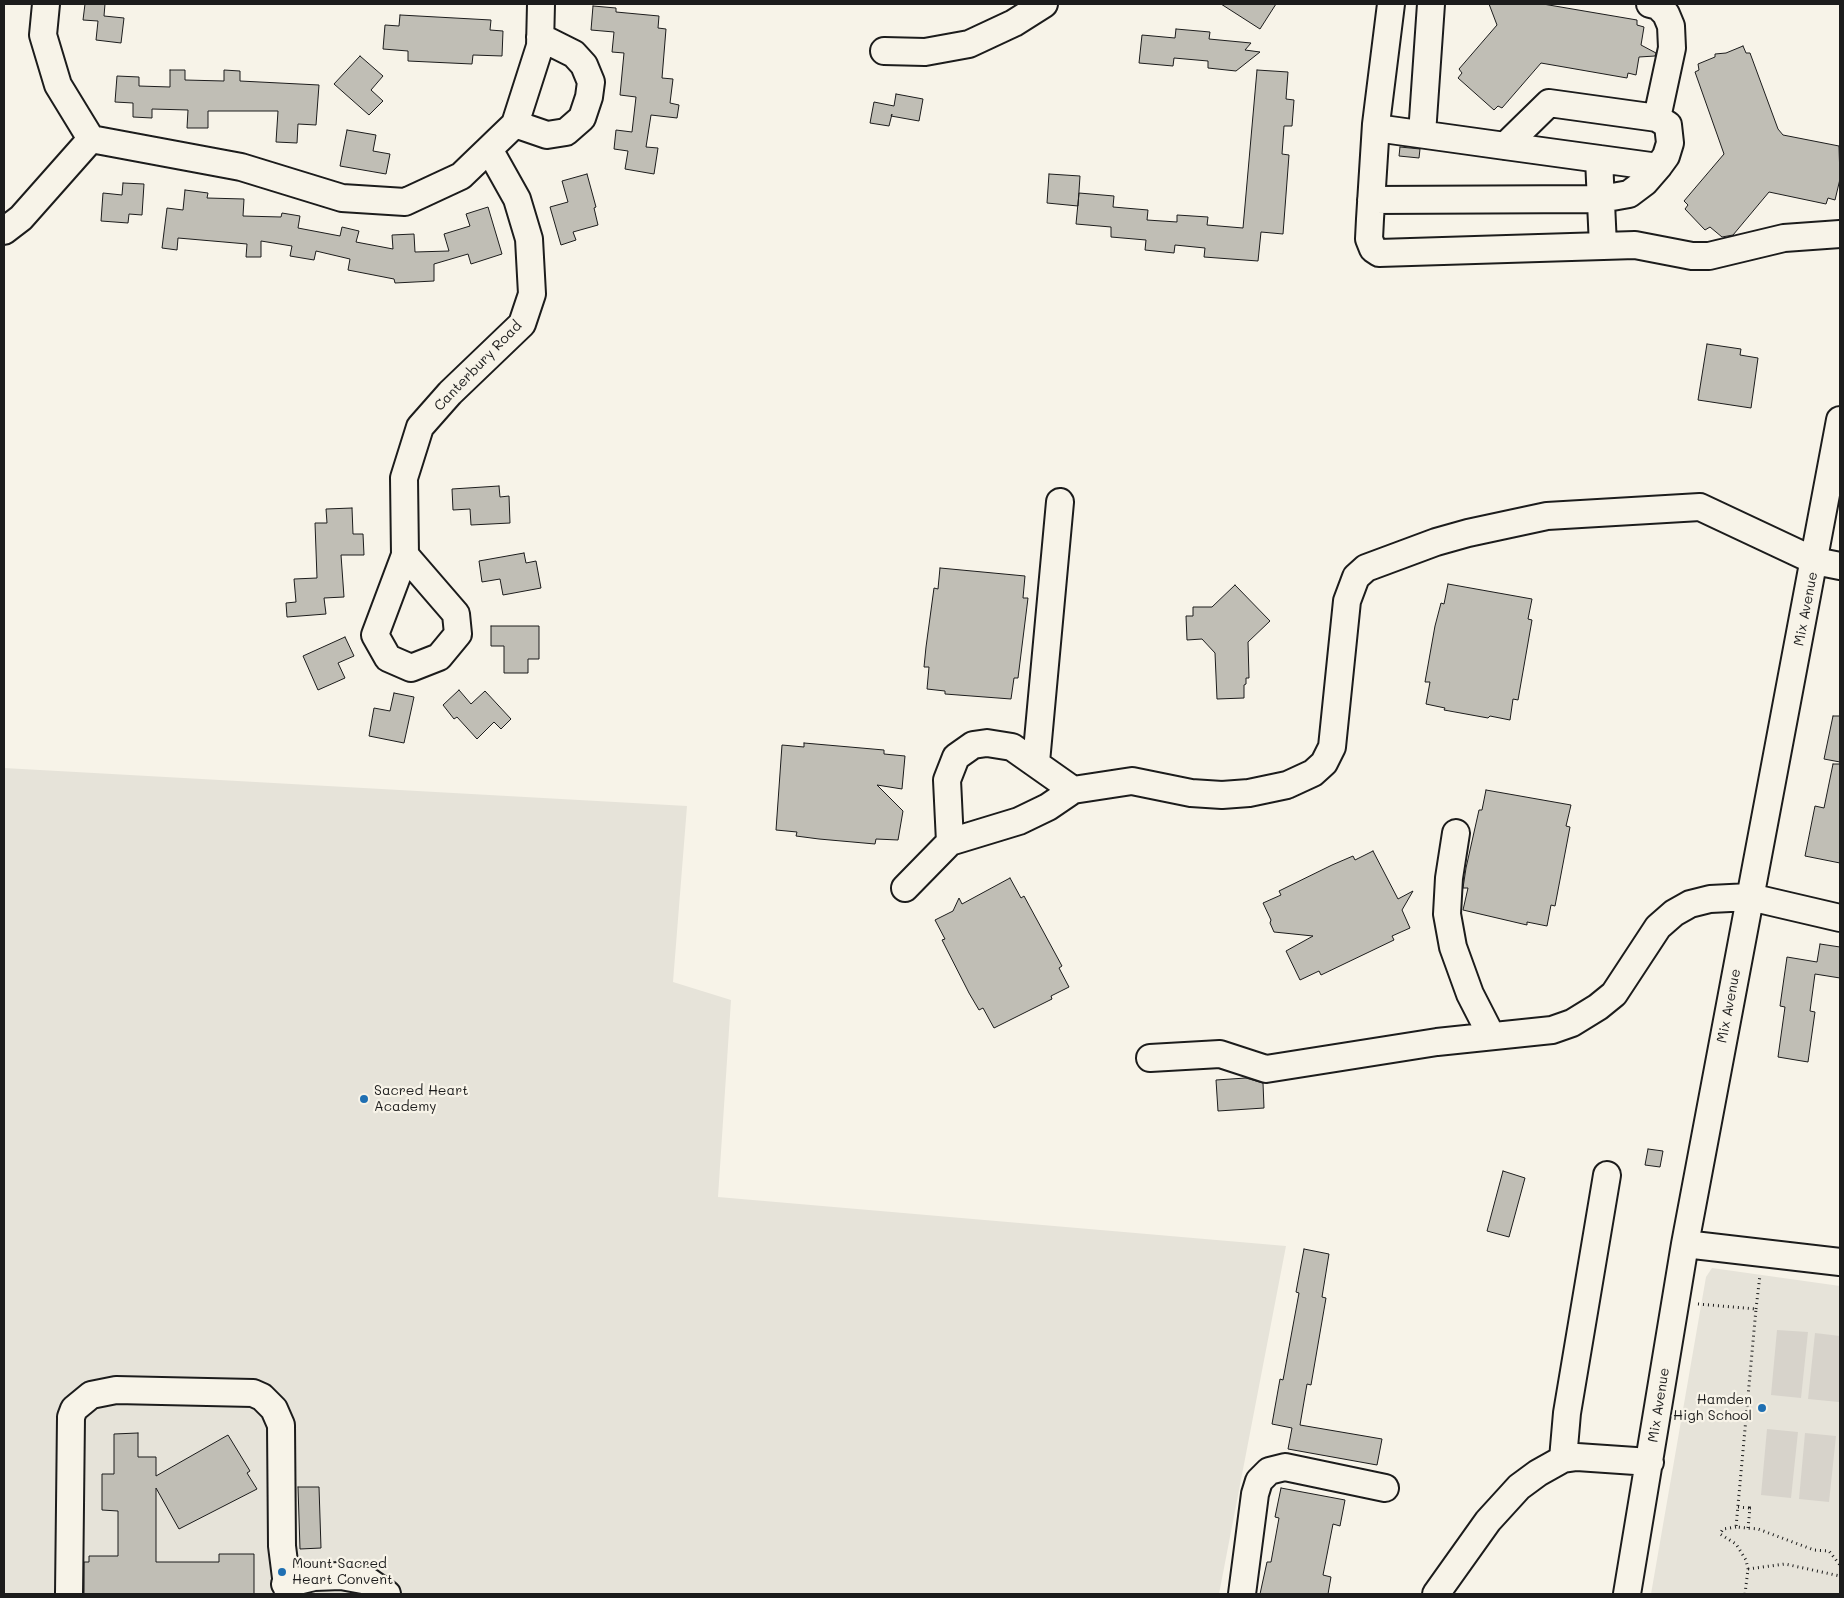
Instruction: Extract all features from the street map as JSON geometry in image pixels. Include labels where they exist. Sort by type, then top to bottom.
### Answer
[{"type":"street","points":[[46,4],[43,35],[58,85],[91,139],[241,167],[342,198],[405,202],[461,176],[515,124],[540,46],[540,4]]},
{"type":"street","points":[[884,52],[926,52],[969,44],[1014,23],[1044,4]]},
{"type":"street","points":[[1391,4],[1376,128],[1369,239],[1373,249],[1379,254],[1635,245],[1692,256],[1709,256],[1784,238],[1840,234]]},
{"type":"street","points":[[1422,134],[1431,4]]},
{"type":"street","points":[[1650,4],[1658,6],[1666,14],[1671,26],[1672,48],[1658,118]]},
{"type":"street","points":[[515,124],[547,135],[566,132],[582,118],[589,97],[590,82],[584,65],[574,54],[540,37]]},
{"type":"street","points":[[1371,200],[1601,199],[1629,194],[1645,182],[1658,167],[1666,156],[1670,142],[1668,125],[1658,118],[1549,103],[1505,146]]},
{"type":"street","points":[[1376,128],[1658,167]]},
{"type":"street","points":[[4,231],[22,218],[91,139]]},
{"type":"street","name":"Canterbury Road","points":[[404,555],[404,478],[420,428],[450,393],[522,324],[532,294],[529,239],[517,199],[489,149]]},
{"type":"street","points":[[1599,158],[1603,246]]},
{"type":"street","points":[[1812,237],[1840,249]]},
{"type":"street","name":"Mix Avenue","points":[[1627,1594],[1685,1244],[1840,420]]},
{"type":"street","points":[[1036,762],[1060,502]]},
{"type":"street","points":[[905,888],[950,842],[1019,821],[1048,807],[1073,790],[1132,781],[1191,793],[1249,794],[1287,785],[1313,773],[1324,763],[1332,747],[1339,698],[1347,601],[1356,577],[1366,568],[1436,542],[1468,532],[1547,516],[1700,507],[1815,560],[1840,566]]},
{"type":"street","points":[[950,842],[947,780],[956,757],[973,745],[987,743],[1012,747],[1036,762],[1073,790]]},
{"type":"street","points":[[1456,833],[1449,878],[1447,914],[1453,947],[1470,994],[1491,1035]]},
{"type":"street","points":[[1150,1058],[1220,1054],[1266,1069],[1491,1035],[1552,1030],[1572,1023],[1598,1007],[1614,994],[1658,927],[1674,913],[1690,904],[1710,899],[1750,897],[1840,918]]},
{"type":"street","points":[[1563,1459],[1567,1413],[1606,1175]]},
{"type":"street","points":[[1685,1244],[1840,1262]]},
{"type":"street","points":[[69,1594],[71,1417],[74,1409],[91,1395],[116,1390],[253,1394],[262,1397],[278,1416],[281,1426],[282,1546],[287,1589],[314,1577],[341,1576],[368,1580],[387,1594]]},
{"type":"street","points":[[1436,1594],[1488,1521],[1519,1486],[1563,1459],[1577,1457],[1650,1462]]},
{"type":"street","points":[[1242,1593],[1255,1494],[1259,1481],[1269,1471],[1285,1467],[1385,1488]]},
{"type":"path","points":[[1736,1527],[1763,1253]]},
{"type":"path","points":[[1698,1304],[1756,1309]]},
{"type":"path","points":[[1738,1507],[1752,1508],[1748,1528]]},
{"type":"path","points":[[1744,1594],[1748,1569],[1741,1550],[1720,1534],[1723,1528],[1758,1529],[1814,1550],[1829,1551],[1840,1565]]},
{"type":"path","points":[[1748,1569],[1784,1564],[1840,1576]]},
{"type":"shaded area","name":"Sacred Heart Academy","points":[[4,768],[687,806],[673,982],[731,1000],[718,1197],[1286,1246],[1219,1594],[4,1594]]},
{"type":"shaded area","name":"Hamden High School","points":[[1712,1268],[1840,1286],[1840,1594],[1651,1594],[1706,1277]]},
{"type":"shaded area","points":[[1777,1330],[1808,1332],[1801,1398],[1771,1395]]},
{"type":"shaded area","points":[[1815,1333],[1840,1336],[1839,1402],[1808,1399]]},
{"type":"shaded area","points":[[1767,1429],[1798,1432],[1791,1498],[1761,1495]]},
{"type":"shaded area","points":[[1805,1433],[1836,1436],[1829,1502],[1799,1499]]},
{"type":"building","points":[[85,4],[105,4],[104,16],[124,18],[121,43],[96,40],[98,21],[83,20]]},
{"type":"building","points":[[1221,4],[1276,4],[1260,29]]},
{"type":"building","points":[[1489,4],[1543,4],[1637,20],[1637,25],[1644,27],[1641,45],[1656,53],[1655,56],[1639,57],[1636,75],[1628,73],[1627,78],[1541,63],[1502,108],[1498,106],[1494,110],[1458,78],[1462,73],[1459,69],[1497,25]]},
{"type":"building","points":[[593,6],[616,8],[616,12],[659,16],[658,28],[666,29],[662,78],[673,79],[670,103],[679,105],[677,118],[651,115],[646,147],[658,148],[654,174],[625,169],[628,151],[614,149],[616,130],[632,132],[636,97],[620,95],[624,53],[612,52],[614,32],[591,30]]},
{"type":"building","points":[[400,15],[491,20],[490,30],[503,31],[502,56],[473,55],[472,64],[408,61],[408,51],[383,49],[385,25],[399,26]]},
{"type":"building","points":[[1176,29],[1210,32],[1209,39],[1251,43],[1245,50],[1260,52],[1236,71],[1208,68],[1208,61],[1174,58],[1173,66],[1139,63],[1142,35],[1175,38]]},
{"type":"building","points":[[1743,46],[1746,53],[1750,53],[1778,129],[1783,135],[1839,146],[1840,179],[1835,200],[1828,198],[1826,204],[1769,192],[1733,235],[1722,237],[1710,227],[1705,230],[1685,209],[1688,205],[1684,201],[1724,154],[1695,72],[1699,70],[1698,64],[1715,57],[1715,54],[1726,53]]},
{"type":"building","points":[[360,56],[383,76],[371,90],[383,101],[369,115],[334,84]]},
{"type":"building","points":[[170,70],[185,70],[185,80],[224,81],[224,70],[240,71],[240,81],[319,85],[316,125],[298,124],[297,143],[276,142],[278,111],[208,111],[208,128],[187,128],[188,110],[152,109],[152,118],[133,117],[133,103],[115,102],[117,76],[139,77],[139,86],[170,87]]},
{"type":"building","points":[[1257,70],[1288,72],[1286,99],[1294,100],[1292,126],[1284,126],[1282,154],[1289,155],[1283,234],[1261,232],[1258,261],[1204,257],[1205,248],[1175,245],[1174,253],[1145,250],[1146,240],[1111,237],[1111,227],[1076,224],[1079,193],[1114,196],[1113,207],[1148,210],[1147,220],[1177,222],[1177,215],[1208,217],[1207,225],[1243,228]]},
{"type":"building","points":[[896,94],[923,99],[919,121],[891,116],[889,126],[870,123],[874,102],[894,106]]},
{"type":"building","points":[[347,130],[376,135],[373,151],[390,154],[386,174],[340,166]]},
{"type":"building","points":[[1400,147],[1420,149],[1419,158],[1399,156]]},
{"type":"building","points":[[587,174],[596,207],[594,208],[598,225],[573,232],[576,240],[561,245],[550,207],[568,202],[562,181]]},
{"type":"building","points":[[1049,174],[1080,176],[1078,206],[1047,203]]},
{"type":"building","points":[[123,183],[144,184],[142,215],[129,214],[128,223],[101,221],[103,193],[122,195]]},
{"type":"building","points":[[185,190],[208,193],[207,198],[244,199],[243,216],[281,217],[282,213],[300,216],[298,228],[340,236],[342,227],[359,231],[356,242],[393,249],[392,235],[414,234],[415,252],[449,251],[444,234],[470,226],[466,214],[488,207],[502,254],[471,264],[468,254],[434,264],[434,281],[395,283],[394,279],[348,270],[350,259],[316,251],[314,260],[290,256],[292,246],[261,241],[261,257],[246,257],[247,244],[178,238],[177,250],[162,248],[167,208],[183,210]]},
{"type":"building","points":[[1707,344],[1741,349],[1740,355],[1758,358],[1751,408],[1698,400]]},
{"type":"building","points":[[499,486],[500,497],[509,496],[510,523],[471,525],[470,509],[453,510],[452,489]]},
{"type":"building","points":[[352,508],[353,534],[363,534],[364,555],[341,555],[344,597],[324,598],[326,614],[287,617],[286,603],[296,602],[294,579],[317,578],[315,523],[327,523],[326,509]]},
{"type":"building","points":[[524,553],[526,563],[536,561],[541,588],[503,595],[500,579],[482,582],[479,561]]},
{"type":"building","points":[[940,568],[1025,576],[1023,598],[1028,598],[1018,678],[1014,678],[1011,699],[945,694],[945,691],[927,689],[929,667],[924,667],[926,647],[934,588],[938,589]]},
{"type":"building","points":[[1448,584],[1532,599],[1528,619],[1532,620],[1518,700],[1513,699],[1510,720],[1444,710],[1445,708],[1426,704],[1430,682],[1425,682],[1435,626],[1441,603],[1444,604]]},
{"type":"building","points":[[1235,585],[1270,621],[1248,642],[1249,678],[1246,678],[1246,684],[1244,685],[1244,698],[1217,699],[1215,653],[1202,639],[1187,640],[1186,616],[1193,616],[1193,607],[1212,607]]},
{"type":"building","points":[[491,626],[539,626],[539,659],[528,659],[528,673],[504,673],[504,646],[491,646]]},
{"type":"building","points":[[345,637],[354,656],[338,663],[345,678],[318,690],[303,656]]},
{"type":"building","points":[[459,690],[471,704],[485,691],[511,719],[501,729],[494,722],[477,739],[457,717],[454,719],[443,705]]},
{"type":"building","points":[[394,693],[414,697],[404,743],[369,736],[374,708],[390,711]]},
{"type":"building","points":[[1833,716],[1840,716],[1840,762],[1824,759]]},
{"type":"building","points":[[804,743],[884,750],[884,754],[905,756],[902,789],[877,785],[903,811],[898,840],[876,839],[875,844],[796,836],[797,832],[776,830],[782,745],[804,747]]},
{"type":"building","points":[[1833,764],[1840,764],[1840,863],[1805,856],[1815,806],[1824,808]]},
{"type":"building","points":[[1486,790],[1571,805],[1566,826],[1570,827],[1555,906],[1551,905],[1547,926],[1527,922],[1527,925],[1463,910],[1468,888],[1463,888],[1466,868],[1479,810],[1482,810]]},
{"type":"building","points":[[1373,851],[1398,899],[1413,891],[1402,910],[1410,928],[1392,936],[1394,940],[1321,975],[1319,971],[1300,980],[1286,951],[1313,936],[1274,932],[1263,903],[1281,895],[1279,891],[1332,865],[1353,856],[1355,860]]},
{"type":"building","points":[[1010,878],[1021,898],[1024,896],[1062,966],[1059,968],[1069,987],[1051,996],[1052,999],[994,1028],[983,1008],[979,1010],[969,993],[942,940],[945,939],[935,920],[953,911],[959,898],[962,904]]},
{"type":"building","points":[[1820,944],[1840,947],[1840,978],[1815,974],[1810,1011],[1815,1012],[1808,1062],[1778,1057],[1785,1007],[1780,1006],[1787,957],[1817,962]]},
{"type":"building","points":[[1246,1078],[1263,1083],[1264,1108],[1218,1111],[1216,1080]]},
{"type":"building","points":[[1648,1149],[1663,1151],[1660,1167],[1645,1165]]},
{"type":"building","points":[[1503,1171],[1525,1178],[1509,1237],[1487,1231]]},
{"type":"building","points":[[1304,1249],[1329,1254],[1322,1297],[1326,1298],[1311,1385],[1307,1384],[1300,1425],[1382,1439],[1377,1465],[1288,1449],[1292,1428],[1272,1424],[1280,1379],[1283,1380],[1299,1293],[1296,1292]]},
{"type":"building","points":[[138,1433],[138,1457],[156,1457],[156,1476],[228,1435],[250,1471],[247,1473],[257,1489],[179,1529],[156,1488],[156,1562],[219,1562],[219,1554],[254,1554],[254,1594],[84,1594],[84,1562],[89,1562],[89,1556],[118,1556],[118,1511],[102,1510],[102,1474],[114,1474],[114,1434]]},
{"type":"building","points":[[298,1487],[319,1487],[321,1548],[300,1549]]},
{"type":"building","points":[[1281,1488],[1345,1500],[1340,1526],[1333,1524],[1323,1575],[1331,1577],[1328,1594],[1260,1594],[1267,1562],[1271,1562],[1279,1518],[1275,1517]]},
{"type":"place","name":"Sacred Heart Academy","points":[[364,1099]]},
{"type":"place","name":"Hamden High School","points":[[1762,1408]]},
{"type":"place","name":"Mount Sacred Heart Convent","points":[[282,1572]]}]
